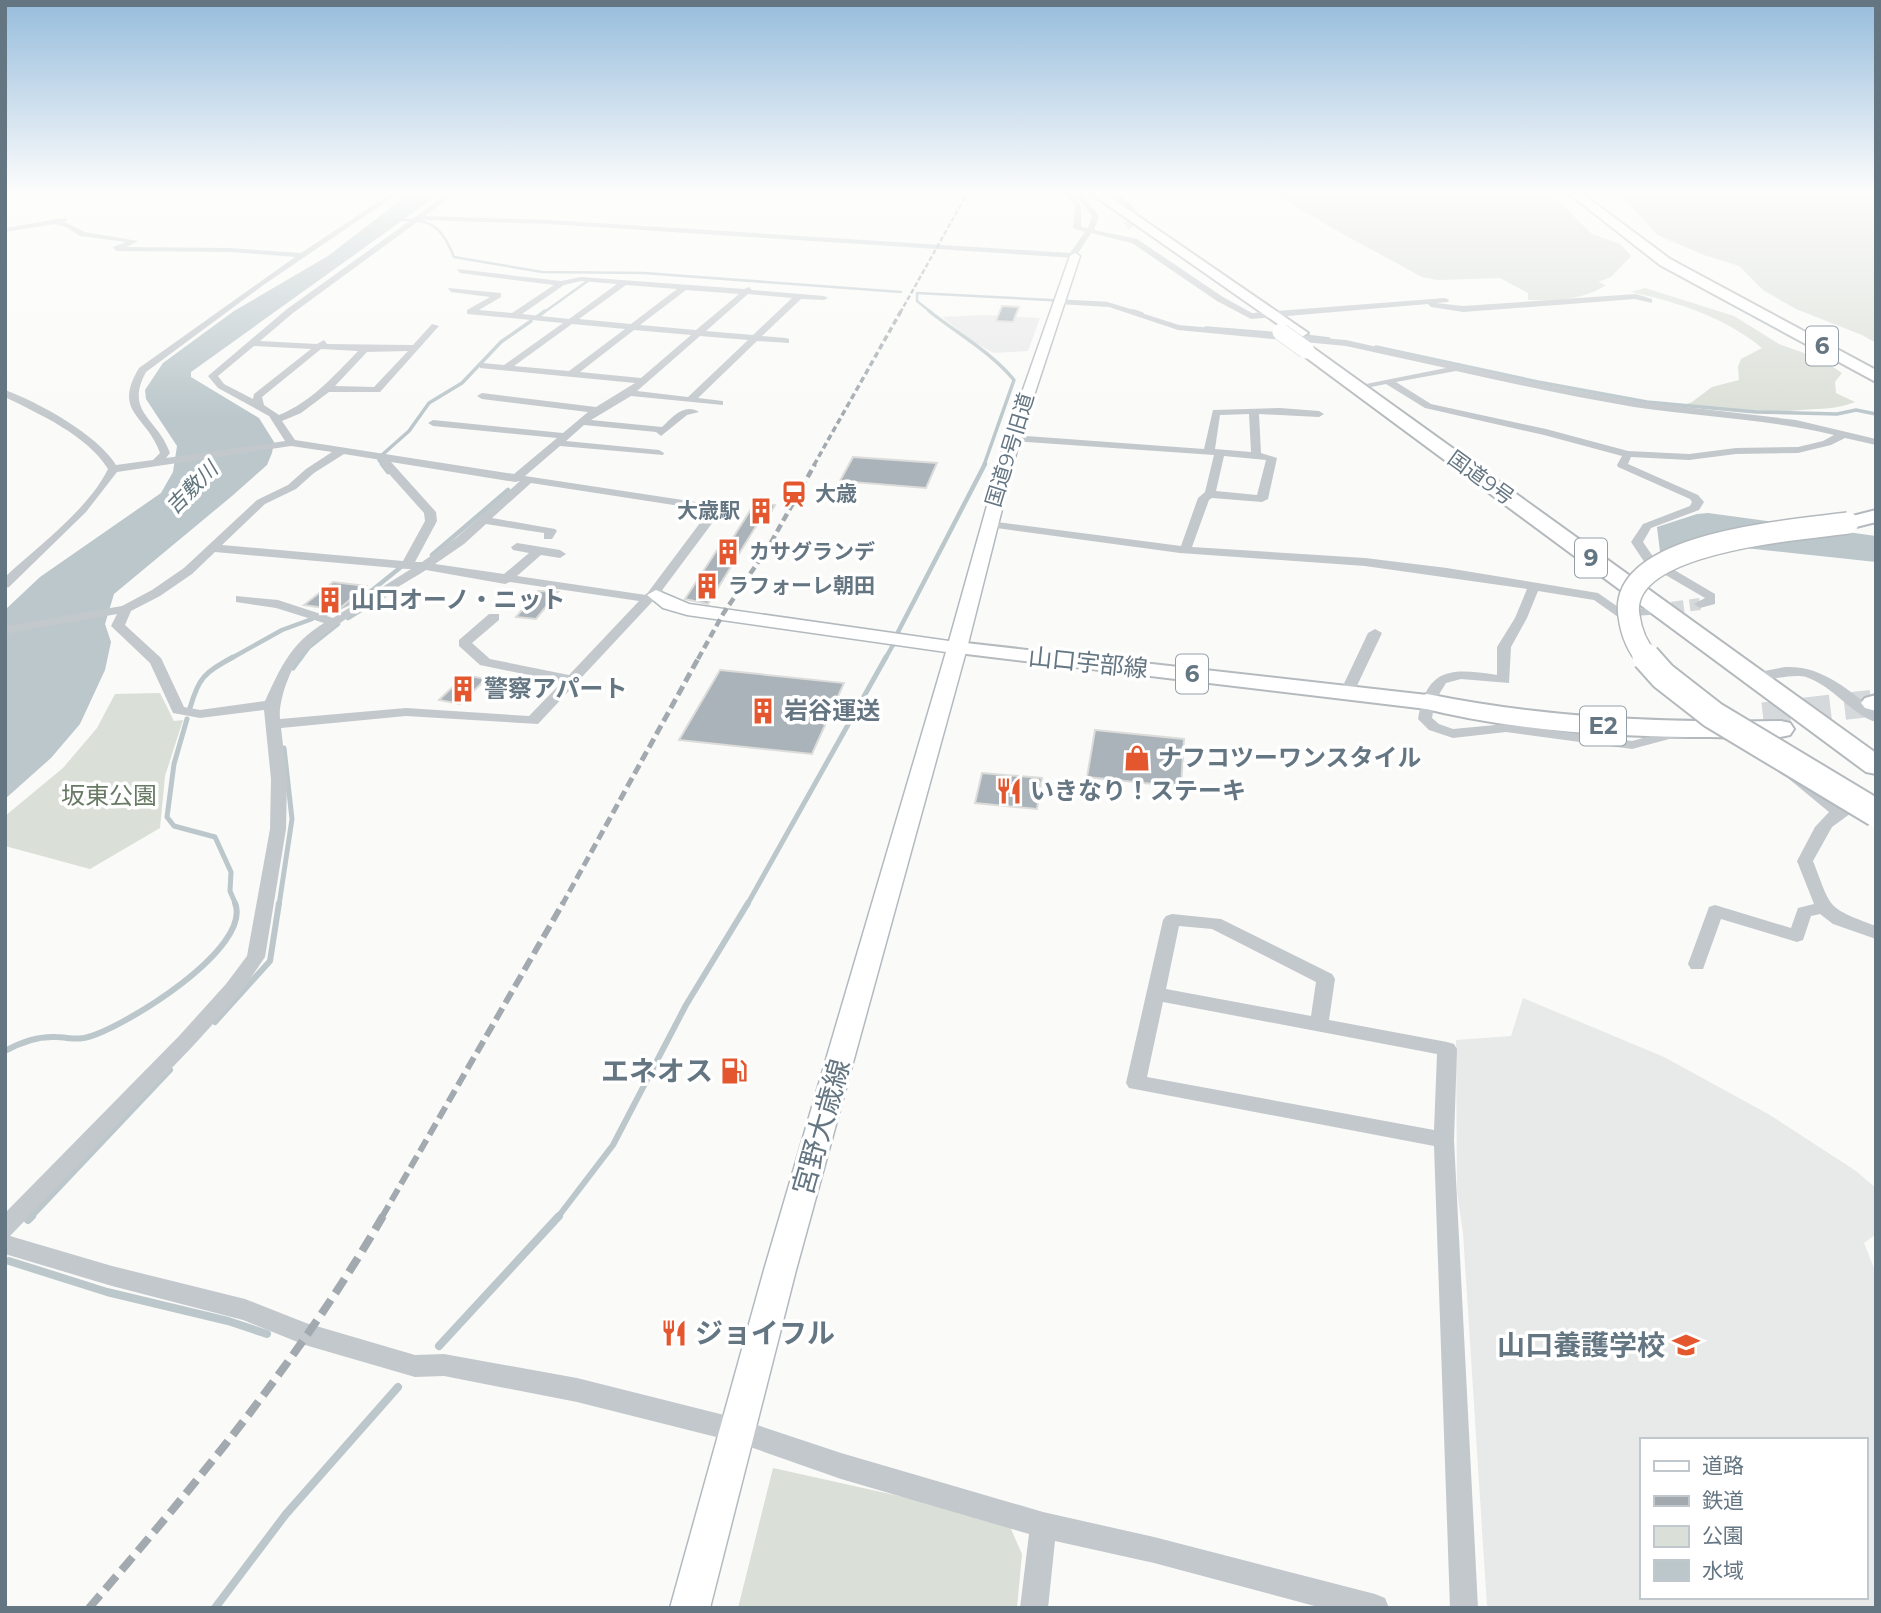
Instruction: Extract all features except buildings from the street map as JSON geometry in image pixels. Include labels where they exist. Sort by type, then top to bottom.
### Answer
[{"type":"highway","name":"国道9号","points":[[1196,267],[1310,345],[1876,766]]},
{"type":"highway","name":"国道9号","points":[[1199,267],[1267,316],[1281,332],[1380,383],[1876,746]]},
{"type":"highway","name":"6","points":[[1675,267],[1876,377]]},
{"type":"highway","name":"6","points":[[1682,267],[1876,367]]},
{"type":"highway","points":[[1867,811],[1693,701],[1643,654],[1627,620],[1628,596],[1646,572],[1658,565],[1705,547],[1876,516]]},
{"type":"highway","name":"E2","points":[[1427,702],[1464,711],[1611,726],[1686,730],[1772,722]]},
{"type":"main road","name":"山口宇部線","points":[[957,648],[1427,702]]},
{"type":"street","points":[[158,461],[165,453],[163,444],[133,403],[131,387],[142,370],[285,267]]},
{"type":"street","points":[[291,443],[273,414],[221,386],[213,376],[250,343],[352,267]]},
{"type":"street","name":"国道9号旧道","points":[[957,648],[1013,438],[1072,267]]},
{"type":"street","points":[[1174,267],[1242,313],[1267,316],[1445,300]]},
{"type":"street","points":[[460,271],[561,283],[581,279],[824,298]]},
{"type":"street","points":[[506,368],[625,282]]},
{"type":"street","points":[[514,316],[561,283]]},
{"type":"street","points":[[5,1227],[186,1041],[233,989],[256,957],[278,829],[279,779],[271,705],[276,688],[291,660],[311,638],[424,566],[483,520],[581,422],[629,393],[755,284]]},
{"type":"street","points":[[572,374],[684,287]]},
{"type":"street","points":[[451,290],[498,295],[470,312],[786,341]]},
{"type":"street","points":[[690,400],[799,296]]},
{"type":"street","points":[[1419,301],[1454,309],[1636,296],[1649,301]]},
{"type":"street","points":[[1061,302],[1110,305],[1178,327],[1346,343],[1455,369],[1635,404],[1753,416],[1876,442]]},
{"type":"street","points":[[327,389],[377,390],[435,326]]},
{"type":"street","points":[[259,406],[257,396],[320,345],[336,336]]},
{"type":"street","points":[[250,343],[365,349],[417,348]]},
{"type":"street","points":[[277,419],[298,411],[327,389],[365,349]]},
{"type":"street","points":[[483,366],[641,381]]},
{"type":"street","points":[[1380,383],[1455,369]]},
{"type":"street","points":[[1380,383],[1428,406],[1546,432],[1628,454],[1697,457],[1737,451],[1798,450],[1827,443],[1843,435]]},
{"type":"street","points":[[5,393],[48,413],[106,458],[113,469],[112,476],[87,506],[5,584]]},
{"type":"street","points":[[629,393],[720,403]]},
{"type":"street","points":[[482,397],[598,410]]},
{"type":"street","points":[[1210,495],[1216,412],[1287,409],[1319,414]]},
{"type":"street","points":[[581,422],[662,432],[685,412]]},
{"type":"street","points":[[1254,412],[1256,456]]},
{"type":"street","points":[[433,423],[659,453]]},
{"type":"street","points":[[1013,438],[1272,458],[1262,499],[1210,495],[1203,498],[1186,548]]},
{"type":"street","points":[[113,469],[291,443],[716,510],[652,597],[533,721],[406,712],[273,724]]},
{"type":"street","points":[[5,630],[120,611],[175,580],[215,548],[261,502],[292,488],[310,471],[342,451]]},
{"type":"street","points":[[1628,454],[1622,465],[1694,497],[1698,502],[1695,508],[1647,526],[1637,542],[1640,551],[1649,560],[1701,587],[1711,597],[1711,601],[1700,604]]},
{"type":"street","points":[[386,459],[386,464],[430,512],[431,521],[407,565]]},
{"type":"street","points":[[483,520],[551,531],[548,537]]},
{"type":"street","points":[[989,524],[1267,558],[1365,562],[1598,597],[1618,612],[1649,611]]},
{"type":"street","points":[[517,547],[560,554]]},
{"type":"street","points":[[215,548],[424,566],[505,580],[652,597],[687,609],[957,648]]},
{"type":"street","points":[[505,580],[538,551]]},
{"type":"street","points":[[1534,586],[1521,618],[1504,647],[1504,680],[1456,674],[1443,677],[1434,687],[1427,702],[1425,719],[1432,727],[1446,734],[1459,736],[1489,728],[1506,728],[1632,744],[1673,734],[1721,736],[1767,755],[1839,812],[1867,811]]},
{"type":"street","points":[[240,599],[278,604],[333,622]]},
{"type":"street","points":[[120,611],[118,626],[156,661],[178,710],[200,714],[271,705]]},
{"type":"street","points":[[494,617],[464,643],[485,662],[572,680]]},
{"type":"street","points":[[1347,692],[1374,633]]},
{"type":"street","name":"宮野大歳線","points":[[690,1608],[736,1430],[957,648]]},
{"type":"street","points":[[1754,677],[1775,672],[1805,672],[1875,708]]},
{"type":"street","points":[[1839,812],[1817,834],[1805,861],[1813,886],[1820,894],[1822,908],[1833,917],[1876,933]]},
{"type":"street","points":[[1697,964],[1715,911],[1797,936],[1804,912],[1822,908]]},
{"type":"street","points":[[1319,1025],[1326,979],[1215,923],[1172,920],[1136,1083],[1444,1140]]},
{"type":"street","points":[[1156,994],[1447,1049],[1444,1140],[1464,1608]]},
{"type":"street","points":[[5,1244],[112,1276],[245,1310],[305,1334],[415,1366],[444,1365],[577,1390],[736,1430],[841,1466],[1043,1525],[1154,1550],[1375,1608]]},
{"type":"street","points":[[1034,1608],[1043,1525]]},
{"type":"shaded area","points":[[985,315],[1040,318],[1028,351],[994,353],[975,343],[942,317]]},
{"type":"shaded area","points":[[1523,998],[1664,1057],[1770,1115],[1856,1171],[1876,1188],[1876,1234],[1864,1243],[1876,1273],[1876,1608],[1487,1607],[1463,1233],[1457,1192],[1456,1040],[1511,1036]]},
{"type":"green space","points":[[1404,267],[1620,267],[1611,277],[1598,282],[1606,285],[1597,290],[1549,300],[1528,300],[1528,293],[1500,278],[1437,280],[1422,277]]},
{"type":"green space","points":[[1740,267],[1876,267],[1876,343],[1796,309],[1763,290]]},
{"type":"green space","points":[[1645,288],[1734,316],[1779,344],[1823,360],[1842,373],[1835,382],[1836,393],[1855,402],[1835,408],[1771,412],[1681,406],[1692,402],[1712,387],[1739,380],[1738,367],[1741,359],[1762,348],[1732,328],[1700,312],[1631,292]]},
{"type":"green space","name":"坂東公園","points":[[160,693],[174,721],[183,720],[165,776],[160,828],[90,869],[5,846],[5,816],[63,768],[97,728],[115,694]]},
{"type":"green space","points":[[773,1468],[1007,1520],[1022,1554],[1017,1608],[738,1608]]},
{"type":"water","name":"吉敷川","points":[[309,267],[337,267],[191,372],[191,377],[259,418],[274,442],[267,465],[114,594],[105,624],[111,642],[105,670],[80,724],[51,758],[5,799],[6,609],[40,577],[161,493],[173,472],[177,446],[146,399],[145,390],[163,363],[234,311]]},
{"type":"water","points":[[1708,513],[1876,536],[1876,562],[1707,544],[1677,553],[1660,552],[1657,527]]},
{"type":"waterway","points":[[514,267],[542,272],[644,273],[901,292]]},
{"type":"waterway","points":[[543,313],[589,280]]},
{"type":"waterway","points":[[932,313],[917,301],[917,293],[1106,303],[1139,313]]},
{"type":"waterway","points":[[537,317],[545,311]]},
{"type":"waterway","points":[[929,311],[985,352],[1014,380],[984,465]]},
{"type":"waterway","points":[[1133,311],[1139,313]]},
{"type":"waterway","points":[[382,455],[409,431],[429,403],[462,383],[501,342],[531,321]]},
{"type":"waterway","points":[[1206,328],[1280,334]]},
{"type":"waterway","points":[[1297,335],[1329,339]]},
{"type":"waterway","points":[[1376,347],[1647,402],[1756,412],[1837,414],[1856,410],[1876,414]]},
{"type":"waterway","points":[[379,460],[383,465]]},
{"type":"waterway","points":[[382,464],[388,472]]},
{"type":"waterway","points":[[898,632],[985,464]]},
{"type":"waterway","points":[[432,555],[508,490]]},
{"type":"waterway","points":[[323,615],[365,596],[401,567]]},
{"type":"waterway","points":[[348,618],[393,590]]},
{"type":"waterway","points":[[230,659],[282,630],[312,619]]},
{"type":"waterway","points":[[300,659],[309,647],[338,624]]},
{"type":"waterway","points":[[885,659],[893,645]]},
{"type":"waterway","points":[[190,708],[204,677],[233,657]]},
{"type":"waterway","points":[[293,668],[301,657]]},
{"type":"waterway","points":[[747,905],[886,657]]},
{"type":"waterway","points":[[187,719],[174,764],[167,817],[174,826],[215,837],[231,872],[230,891],[236,905]]},
{"type":"waterway","points":[[279,905],[292,819],[284,748]]},
{"type":"waterway","points":[[5,1051],[23,1042],[42,1038],[88,1037],[156,1002],[206,963],[225,942],[235,921],[235,903]]},
{"type":"waterway","points":[[215,1022],[270,961],[279,903]]},
{"type":"waterway","points":[[558,1217],[613,1145],[686,1005],[748,903]]},
{"type":"waterway","points":[[31,1217],[170,1070]]},
{"type":"waterway","points":[[439,1346],[559,1216]]},
{"type":"waterway","points":[[28,1220],[31,1217]]},
{"type":"waterway","points":[[9,1261],[107,1292],[228,1321],[267,1334]]},
{"type":"waterway","points":[[215,1608],[286,1514],[398,1387]]},
{"type":"tunnel","points":[[1654,610],[1700,604]]},
{"type":"tunnel","points":[[1763,716],[1874,703]]},
{"type":"railway","points":[[900,313],[926,267]]},
{"type":"railway","points":[[814,465],[901,311]]},
{"type":"railway","points":[[698,659],[723,614],[769,546],[815,464]]},
{"type":"railway","points":[[562,905],[699,657]]},
{"type":"railway","points":[[382,1217],[563,903]]},
{"type":"railway","points":[[89,1608],[169,1514],[282,1370],[318,1320],[383,1216]]},
{"type":"place","name":"大歳","points":[[794,494]]},
{"type":"place","name":"大歳駅","points":[[761,511]]},
{"type":"place","name":"カサグランデ","points":[[728,552]]},
{"type":"place","name":"ラフォーレ朝田","points":[[707,586]]},
{"type":"place","name":"山口オーノ・ニット","points":[[330,600]]},
{"type":"place","name":"警察アパート","points":[[463,689]]},
{"type":"place","name":"岩谷運送","points":[[763,711]]},
{"type":"place","name":"ナフコツーワンスタイル","points":[[1137,758]]},
{"type":"place","name":"いきなり！ステーキ","points":[[1009,791]]},
{"type":"place","name":"エネオス","points":[[734,1071]]},
{"type":"place","name":"ジョイフル","points":[[674,1333]]},
{"type":"place","name":"山口養護学校","points":[[1686,1345]]}]
